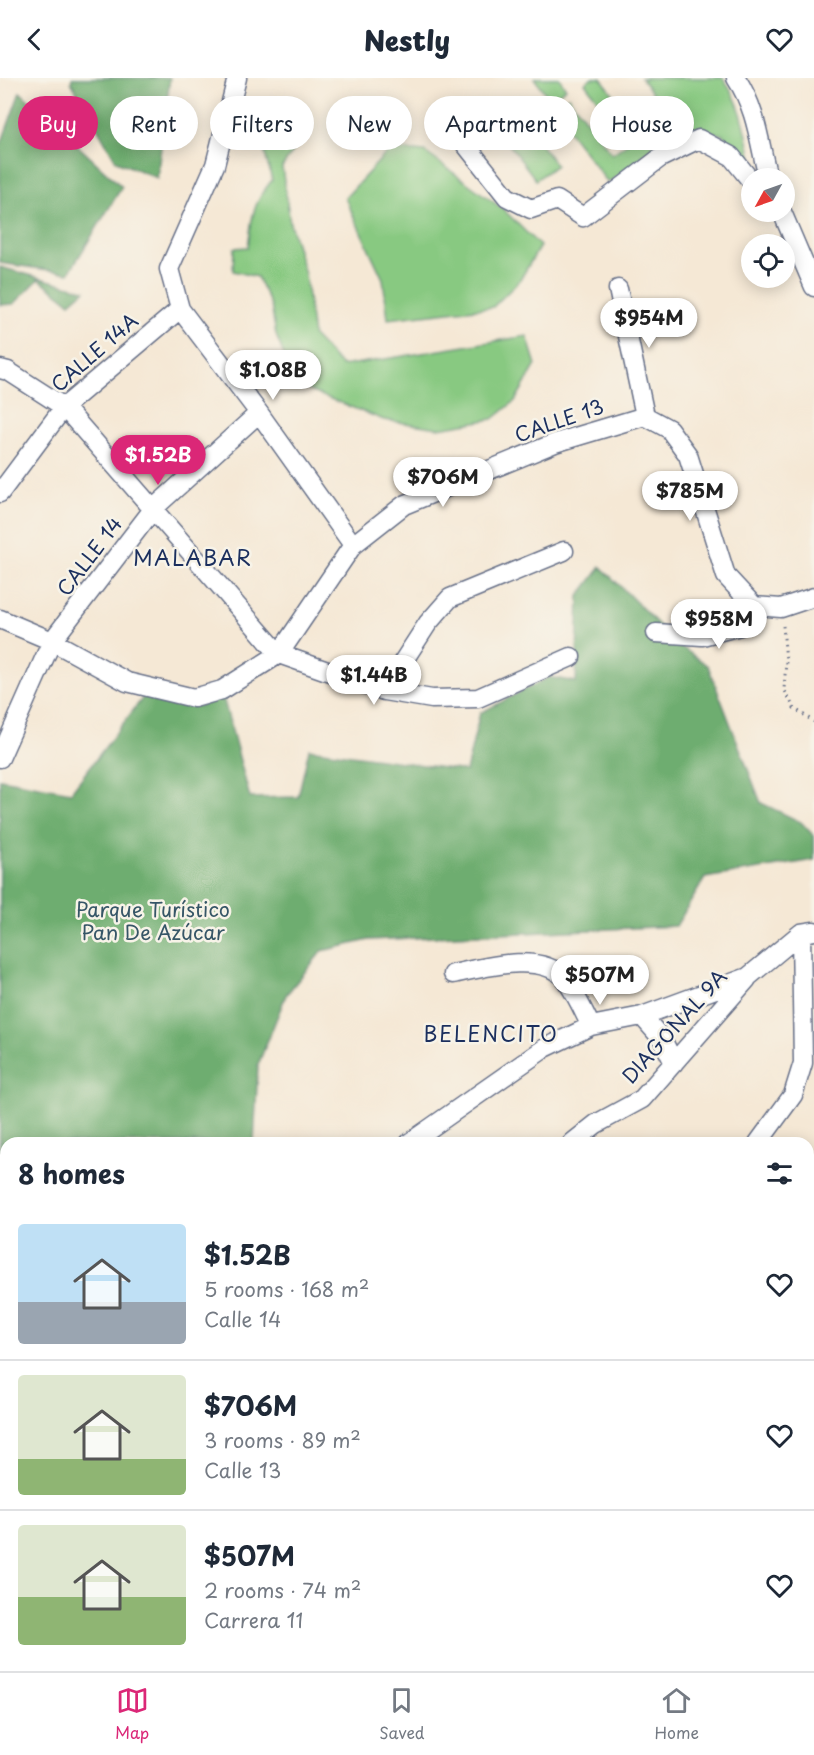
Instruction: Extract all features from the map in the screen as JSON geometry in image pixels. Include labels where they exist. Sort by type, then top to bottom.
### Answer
[{"type":"street","points":[[237,78],[215,165],[169,269],[180,309],[259,412],[353,545]]},
{"type":"street","points":[[736,78],[747,95],[761,138],[766,168]]},
{"type":"street","points":[[470,150],[507,196],[531,209],[557,200],[583,218],[660,158],[699,139],[731,156],[741,168]]},
{"type":"street","points":[[787,222],[814,287]]},
{"type":"street","points":[[618,289],[645,416],[669,429],[688,455],[726,576],[754,606],[781,608],[814,597]]},
{"type":"street","name":"CALLE 14A","points":[[0,493],[64,407],[180,309]]},
{"type":"street","points":[[0,369],[8,371],[64,407],[279,654],[384,691],[432,699],[478,698],[571,657]]},
{"type":"street","name":"CALLE 14","points":[[0,758],[52,641],[154,508],[259,412]]},
{"type":"street","name":"CALLE 13","points":[[279,654],[353,545],[404,505],[555,443],[645,416]]},
{"type":"street","points":[[384,691],[428,623],[450,598],[564,551]]},
{"type":"street","points":[[656,633],[702,636],[740,626],[754,606]]},
{"type":"street","points":[[0,619],[52,641],[127,682],[194,698],[222,690],[279,654]]},
{"type":"street","points":[[418,1137],[545,1048],[591,1026],[642,1016],[748,977],[807,932]]},
{"type":"street","points":[[762,1137],[793,1095],[803,1064],[807,932]]},
{"type":"street","points":[[453,974],[514,962],[557,971],[565,978],[591,1026]]},
{"type":"street","name":"DIAGONAL 9A","points":[[580,1137],[596,1124],[642,1099],[748,977]]},
{"type":"street","points":[[642,1016],[662,1039],[674,1063]]},
{"type":"path","points":[[781,608],[786,661],[784,689],[794,708],[814,722]]},
{"type":"green space","points":[[72,78],[170,78],[168,96],[110,96],[110,150],[161,150],[157,178],[116,161],[98,129],[98,96],[79,96],[71,82]]},
{"type":"green space","points":[[534,78],[559,78],[566,88],[555,96],[547,96]]},
{"type":"green space","points":[[591,78],[601,78],[615,96],[595,96],[585,83]]},
{"type":"green space","points":[[641,78],[723,78],[741,112],[754,168],[749,168],[723,135],[694,128],[694,96],[655,96]]},
{"type":"green space","points":[[18,98],[18,150],[82,150],[122,187],[69,273],[0,263],[0,147]]},
{"type":"green space","points":[[578,109],[590,125],[590,150],[609,150],[612,154],[618,150],[650,150],[608,183],[578,144]]},
{"type":"green space","points":[[264,150],[294,150],[282,167],[290,223],[305,274],[313,336],[342,366],[527,336],[536,365],[515,401],[493,419],[439,428],[384,420],[307,390],[287,363],[276,335],[271,305],[257,277],[233,271],[234,248],[248,247],[254,211],[260,197],[272,180]]},
{"type":"green space","points":[[389,150],[425,152],[503,209],[540,246],[520,280],[493,307],[388,319],[383,279],[345,198]]},
{"type":"green space","points":[[513,150],[545,150],[556,165],[536,180]]},
{"type":"green space","points":[[0,267],[85,290],[70,303],[39,279],[14,304],[0,305]]},
{"type":"green space","name":"Parque Turístico Pan De Azúcar","points":[[601,567],[680,646],[708,666],[761,803],[801,822],[814,836],[814,860],[705,878],[676,926],[369,940],[322,951],[286,995],[258,1065],[254,1137],[0,1137],[0,779],[71,792],[147,692],[199,706],[223,697],[250,798],[298,797],[309,749],[466,771],[480,713],[549,677],[576,682],[579,596]]},
{"type":"district","name":"MALABAR","points":[[193,557]]},
{"type":"district","name":"BELENCITO","points":[[491,1033]]}]
